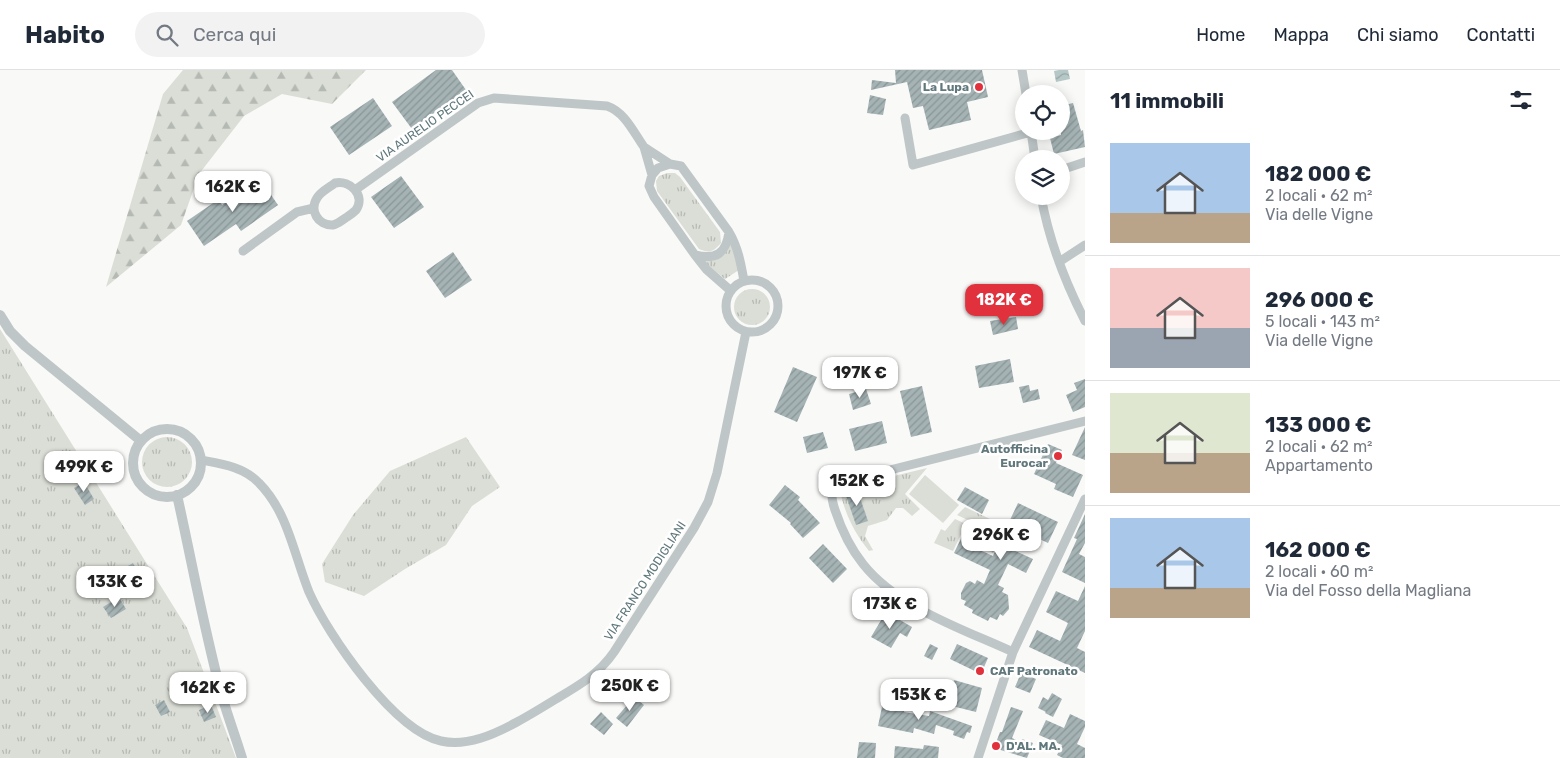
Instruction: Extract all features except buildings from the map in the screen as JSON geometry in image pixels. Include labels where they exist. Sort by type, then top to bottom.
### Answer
[{"type":"street","points":[[1022,70],[1024,85]]},
{"type":"street","name":"VIA AURELIO PECCEI","points":[[355,190],[478,103],[494,98],[607,106],[614,108],[621,114],[644,147],[652,175],[649,186],[654,197],[706,269],[731,291]]},
{"type":"street","points":[[905,118],[913,164],[1015,136]]},
{"type":"street","name":"VIA AURELIO PECCEI","points":[[644,147],[670,164],[681,166],[729,232],[736,246],[744,281]]},
{"type":"street","points":[[1070,167],[1085,162]]},
{"type":"street","points":[[652,175],[658,168],[670,164]]},
{"type":"street","points":[[345,183],[355,190],[359,199],[355,211],[338,223],[329,225],[316,217],[314,208],[316,198],[336,184],[345,183]]},
{"type":"street","points":[[1043,205],[1049,235],[1085,320]]},
{"type":"street","points":[[243,251],[297,212],[314,208]]},
{"type":"street","points":[[695,255],[707,257],[719,254],[725,247],[729,232]]},
{"type":"street","points":[[1059,262],[1085,246]]},
{"type":"street","points":[[753,280],[769,286],[775,292],[778,300],[776,318],[771,325],[764,330],[746,332],[732,323],[726,310],[727,299],[731,291],[744,281],[753,280]]},
{"type":"street","points":[[0,315],[10,330],[25,346],[140,441]]},
{"type":"street","name":"VIA FRANCO MODIGLIANI","points":[[201,460],[231,466],[242,471],[254,478],[268,492],[280,513],[307,586],[320,612],[344,651],[384,702],[415,729],[431,738],[452,742],[475,739],[519,721],[578,686],[600,670],[614,652],[694,528],[708,502],[717,473],[746,332]]},
{"type":"street","points":[[1013,652],[910,603],[876,578],[853,548],[836,514],[832,491],[835,485],[842,482],[1085,421]]},
{"type":"street","points":[[161,429],[183,433],[192,440],[201,460],[200,471],[196,481],[185,492],[177,496],[164,497],[155,495],[139,482],[133,463],[140,441],[161,429]]},
{"type":"street","points":[[177,496],[215,670],[242,758]]},
{"type":"street","points":[[978,758],[1013,652],[1085,499]]},
{"type":"green space","points":[[183,70],[366,70],[332,104],[282,94],[244,116],[199,174],[181,225],[106,287],[163,94]]},
{"type":"green space","points":[[675,173],[680,177],[720,232],[721,243],[714,250],[706,251],[699,249],[657,191],[656,181],[659,176]]},
{"type":"green space","points":[[731,241],[739,270],[725,279],[703,261],[721,257],[727,251]]},
{"type":"green space","points":[[752,289],[759,290],[765,294],[769,300],[769,314],[765,320],[759,324],[752,325],[745,324],[739,320],[735,314],[734,307],[735,300],[739,294],[745,290]]},
{"type":"green space","points":[[0,329],[187,628],[236,758],[0,758]]},
{"type":"green space","points":[[167,437],[176,439],[187,448],[192,462],[190,471],[181,482],[167,487],[158,485],[147,476],[142,462],[144,453],[153,442]]},
{"type":"green space","points":[[466,437],[500,487],[472,506],[446,545],[364,596],[325,582],[322,564],[353,515],[390,471]]},
{"type":"green space","points":[[927,468],[905,494],[920,509],[912,516],[903,508],[896,508],[887,520],[868,526],[865,536],[873,550],[869,551],[850,522],[840,489]]},
{"type":"green space","points":[[925,475],[959,505],[943,523],[909,494]]},
{"type":"green space","points":[[965,507],[1019,533],[1017,538],[1004,532],[1002,536],[957,515]]},
{"type":"green space","points":[[955,519],[966,524],[953,551],[934,543],[941,529],[945,531]]},
{"type":"green space","points":[[984,533],[999,540],[993,553],[978,546]]},
{"type":"water","points":[[1068,70],[1070,79],[1056,82],[1054,71]]},
{"type":"place","name":"La Lupa","points":[[979,87]]},
{"type":"place","name":"Autofficina Eurocar","points":[[1058,456]]},
{"type":"place","name":"CAF Patronato","points":[[980,671]]},
{"type":"place","name":"D'AL. MA.","points":[[996,746]]}]
